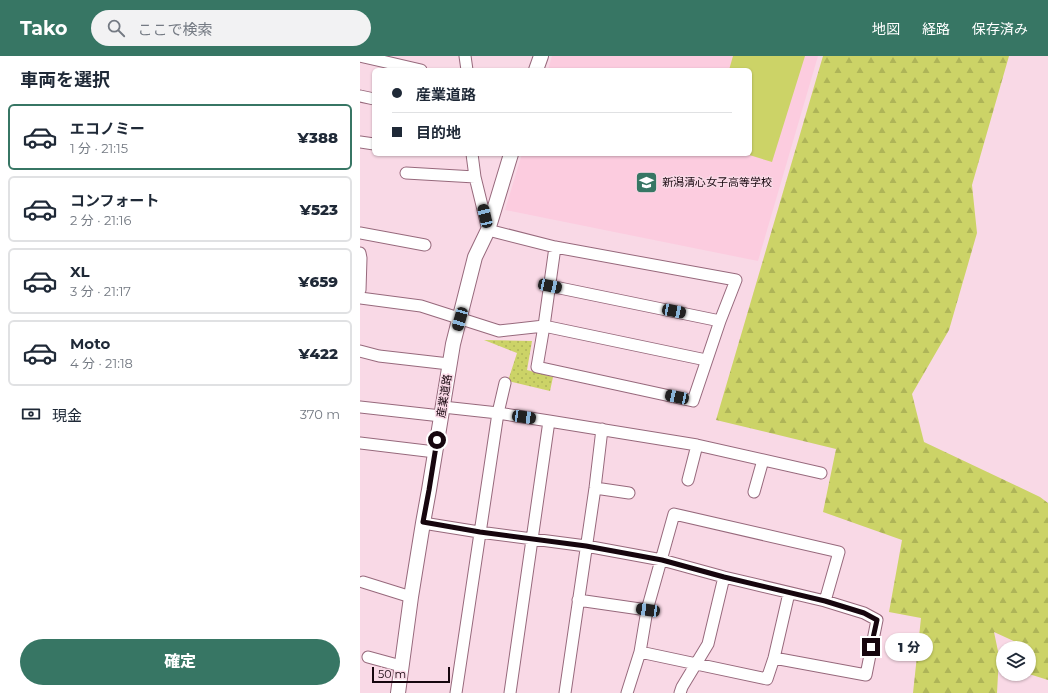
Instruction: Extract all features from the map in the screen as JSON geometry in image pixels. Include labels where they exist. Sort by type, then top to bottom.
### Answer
[{"type":"street","points":[[360,56],[411,68]]},
{"type":"street","points":[[465,56],[467,68]]},
{"type":"street","points":[[537,68],[541,56]]},
{"type":"street","points":[[360,96],[372,99]]},
{"type":"street","points":[[360,142],[372,144]]},
{"type":"street","points":[[472,156],[475,176],[488,230],[555,247],[736,280],[720,320],[693,401],[537,367],[555,247]]},
{"type":"street","name":"産業道路","points":[[398,693],[411,597],[452,344],[460,319],[475,257],[488,230],[510,156]]},
{"type":"street","points":[[406,173],[475,176]]},
{"type":"street","points":[[360,233],[425,245]]},
{"type":"street","points":[[360,253],[360,290]]},
{"type":"street","points":[[550,286],[720,320]]},
{"type":"street","points":[[360,298],[421,306],[499,332],[544,326],[706,360]]},
{"type":"street","points":[[360,351],[379,356],[449,364]]},
{"type":"street","points":[[456,693],[498,413],[505,383]]},
{"type":"street","points":[[360,407],[442,412],[498,413],[696,445],[821,473]]},
{"type":"street","points":[[510,693],[549,421]]},
{"type":"street","points":[[565,693],[595,488],[602,429]]},
{"type":"street","points":[[360,443],[435,452]]},
{"type":"street","points":[[688,480],[696,445]]},
{"type":"street","points":[[754,492],[763,460]]},
{"type":"street","points":[[595,488],[629,493]]},
{"type":"street","points":[[627,693],[640,652],[648,610],[674,514],[839,552],[825,601]]},
{"type":"street","points":[[423,522],[480,532],[586,546],[662,560],[724,577],[825,601],[864,613],[877,620],[866,675],[774,658]]},
{"type":"street","points":[[680,693],[682,687],[708,644],[724,577]]},
{"type":"street","points":[[363,582],[411,597]]},
{"type":"street","points":[[640,652],[767,679],[774,658],[789,593]]},
{"type":"street","points":[[578,600],[648,610]]},
{"type":"street","points":[[368,657],[401,666]]},
{"type":"shaded area","name":"新潟清心女子高等学校","points":[[552,56],[818,56],[758,261],[505,210],[521,156],[752,156],[752,68],[549,68]]},
{"type":"green space","points":[[733,56],[805,56],[772,162],[752,156],[752,68],[730,68]]},
{"type":"green space","points":[[823,56],[1009,56],[972,185],[977,233],[949,330],[912,394],[924,442],[1040,497],[1048,503],[1048,680],[1036,676],[1036,641],[1014,641],[994,632],[996,642],[997,693],[913,693],[921,618],[889,612],[902,540],[823,512],[836,449],[716,420]]},
{"type":"green space","points":[[484,340],[532,341],[527,370],[553,377],[550,391],[508,381],[517,353]]},
{"type":"place","name":"新潟清心女子高等学校","points":[[647,182]]},
{"type":"route","points":[[437,440],[423,522],[480,532],[586,546],[662,560],[724,577],[825,601],[864,613],[877,620],[871,647]]}]
